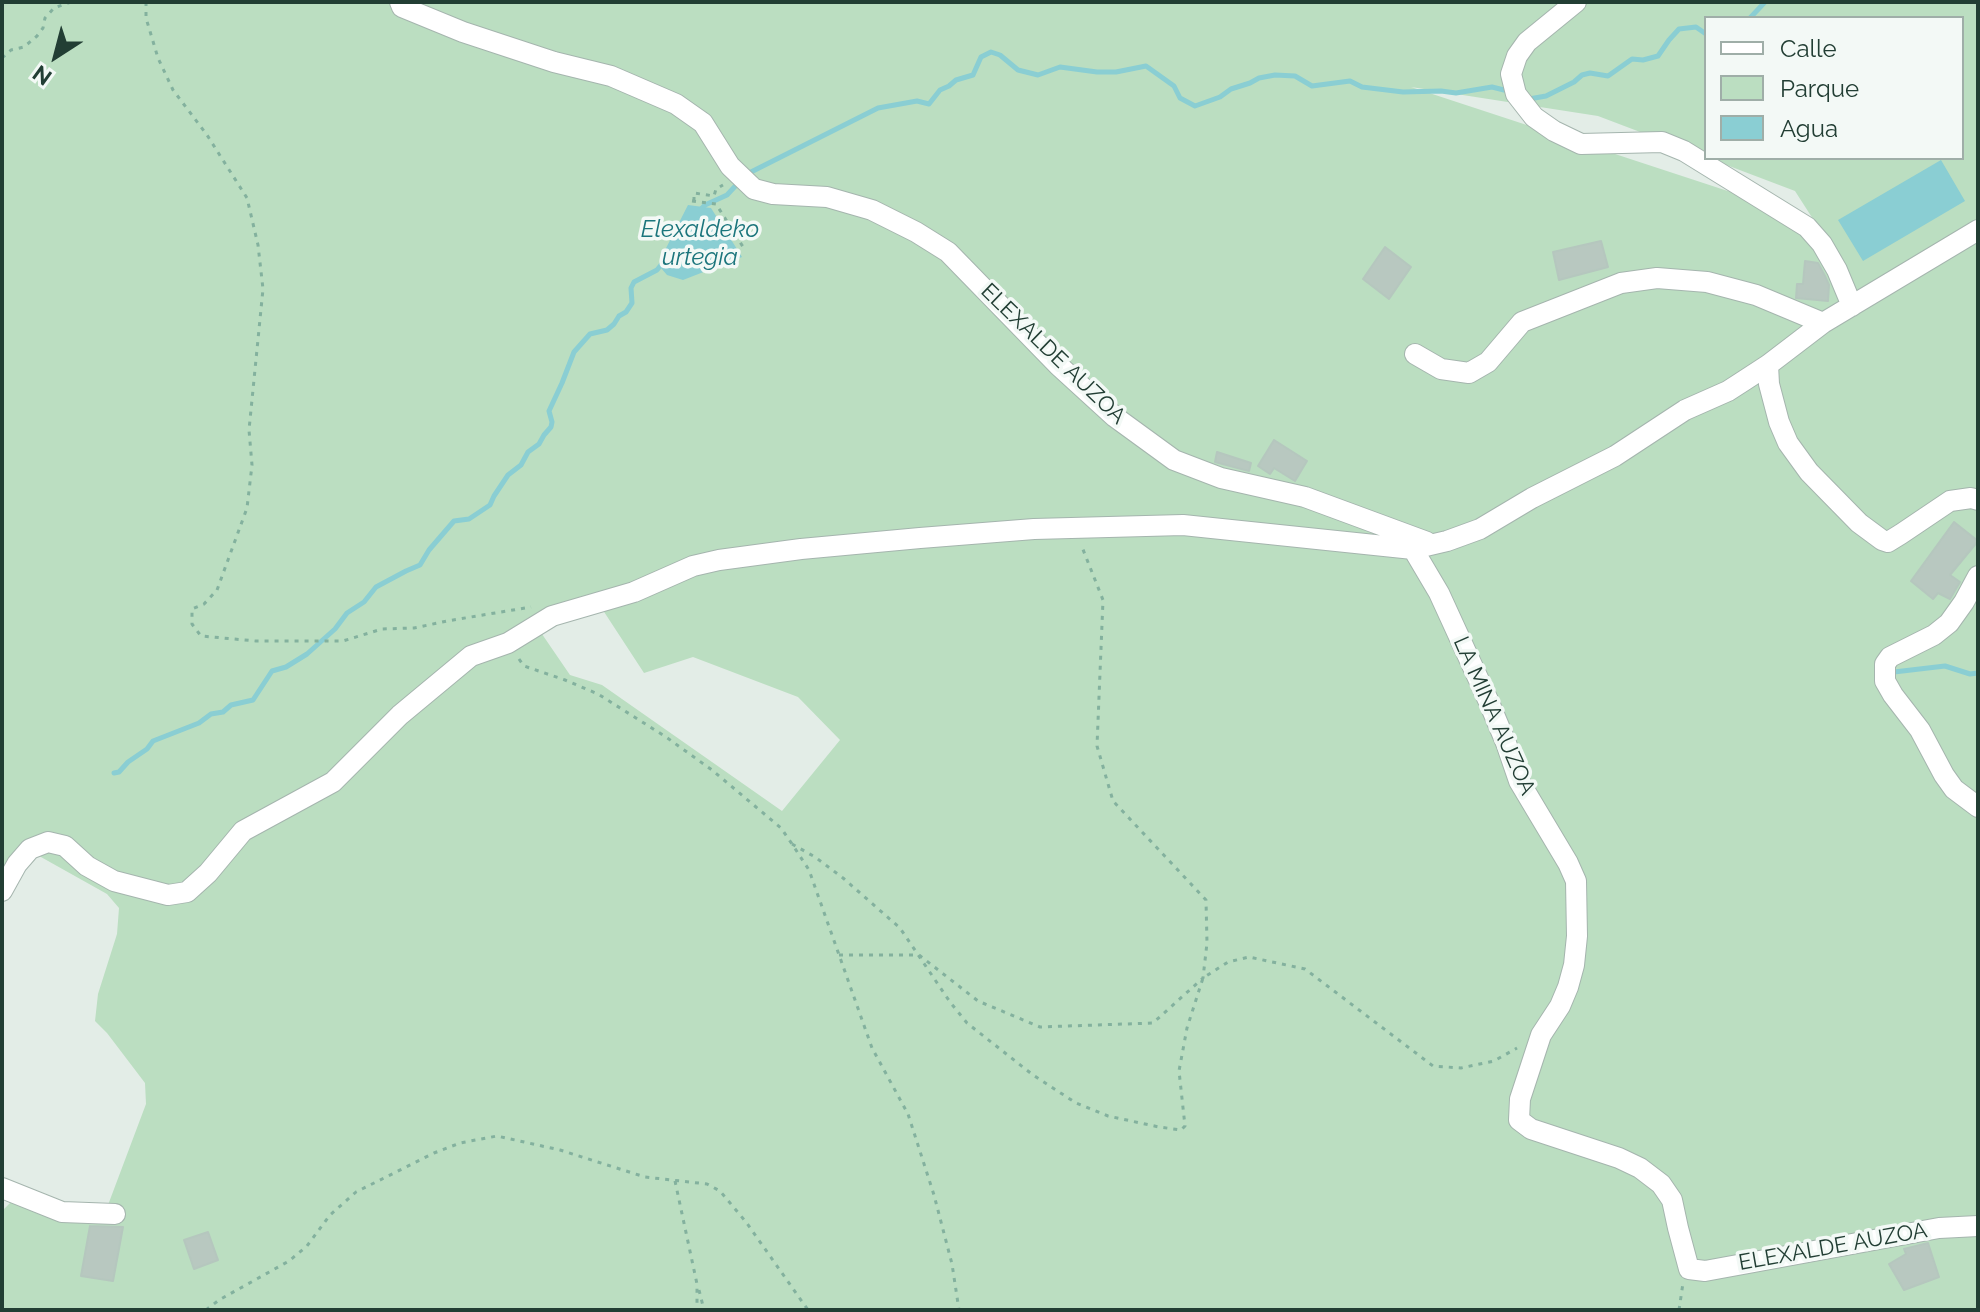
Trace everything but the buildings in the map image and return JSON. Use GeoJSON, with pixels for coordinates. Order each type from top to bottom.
{"type":"FeatureCollection","features":[{"type":"Feature","properties":{"kind":"street","name":"ELEXALDE AUZOA"},"geometry":{"type":"LineString","coordinates":[[400,2],[402,7],[463,32],[554,62],[611,76],[676,104],[703,123],[730,166],[754,189],[773,194],[827,197],[872,210],[916,232],[948,252],[1058,365],[1115,417],[1174,460],[1221,478],[1305,497],[1422,546]]}},
{"type":"Feature","properties":{"kind":"street"},"geometry":{"type":"LineString","coordinates":[[1576,2],[1527,42],[1517,56],[1511,74],[1516,94],[1534,117],[1581,144],[1662,142],[1684,151],[1807,227],[1822,244],[1837,270],[1852,306]]}},
{"type":"Feature","properties":{"kind":"street"},"geometry":{"type":"LineString","coordinates":[[2,891],[17,864],[30,849],[48,842],[65,846],[87,866],[114,881],[168,895],[187,892],[208,873],[243,831],[333,782],[400,715],[471,656],[508,643],[552,616],[634,592],[693,566],[801,549],[1074,528],[1183,525],[1422,546],[1447,541],[1480,529],[1532,498],[1615,456],[1685,410],[1728,391],[1823,323],[1978,230]]}},
{"type":"Feature","properties":{"kind":"street"},"geometry":{"type":"LineString","coordinates":[[1415,354],[1441,369],[1469,373],[1488,362],[1522,322],[1621,283],[1657,278],[1707,282],[1756,295],[1823,323]]}},
{"type":"Feature","properties":{"kind":"street"},"geometry":{"type":"LineString","coordinates":[[1768,365],[1769,384],[1788,443],[1809,472],[1859,523],[1882,540],[1888,542],[1950,501],[1978,500]]}},
{"type":"Feature","properties":{"kind":"street","name":"LA MINA AUZOA"},"geometry":{"type":"LineString","coordinates":[[1422,546],[1439,593],[1506,743],[1519,781],[1576,881],[1574,965],[1560,1006],[1541,1035],[1520,1099],[1519,1120],[1531,1129],[1619,1158],[1640,1168],[1661,1184],[1672,1200],[1689,1269]]}},
{"type":"Feature","properties":{"kind":"street"},"geometry":{"type":"LineString","coordinates":[[1978,576],[1949,623],[1934,635],[1890,657],[1885,664],[1885,681],[1920,730],[1944,775],[1954,789],[1978,807]]}},
{"type":"Feature","properties":{"kind":"street"},"geometry":{"type":"LineString","coordinates":[[2,1188],[62,1212],[115,1214]]}},
{"type":"Feature","properties":{"kind":"street","name":"ELEXALDE AUZOA"},"geometry":{"type":"LineString","coordinates":[[1689,1269],[1705,1271],[1939,1228],[1978,1226]]}},
{"type":"Feature","properties":{"kind":"path"},"geometry":{"type":"LineString","coordinates":[[2,58],[37,36],[45,18],[54,8],[71,2]]}},
{"type":"Feature","properties":{"kind":"path"},"geometry":{"type":"LineString","coordinates":[[146,2],[146,18],[173,90],[207,135],[247,198],[258,245],[263,289],[249,430],[252,465],[247,508],[217,590],[204,604],[192,609],[192,624],[201,636],[256,641],[343,641],[382,629],[414,628],[538,606],[542,612],[537,625]]}},
{"type":"Feature","properties":{"kind":"path"},"geometry":{"type":"LineString","coordinates":[[716,189],[714,196],[694,193],[693,201],[716,204],[745,250]]}},
{"type":"Feature","properties":{"kind":"path"},"geometry":{"type":"LineString","coordinates":[[792,844],[843,878],[900,928],[967,1023],[1033,1075],[1076,1103],[1108,1116],[1181,1130],[1185,1126],[1179,1071],[1187,1028],[1203,978],[1207,943],[1206,900],[1113,801],[1097,746],[1103,600],[1074,528]]}},
{"type":"Feature","properties":{"kind":"path"},"geometry":{"type":"LineString","coordinates":[[508,643],[524,666],[598,694],[666,737],[712,770],[781,828],[792,844],[809,870],[872,1048],[908,1114],[952,1264],[959,1310]]}},
{"type":"Feature","properties":{"kind":"path"},"geometry":{"type":"LineString","coordinates":[[839,955],[919,955],[978,1001],[1040,1027],[1153,1023],[1203,978],[1228,962],[1249,957],[1305,969],[1433,1066],[1461,1068],[1494,1061],[1541,1035]]}},
{"type":"Feature","properties":{"kind":"path"},"geometry":{"type":"LineString","coordinates":[[206,1310],[289,1261],[307,1246],[330,1215],[356,1192],[434,1153],[460,1143],[497,1136],[560,1150],[645,1177],[707,1184],[720,1191],[746,1222],[808,1310]]}},
{"type":"Feature","properties":{"kind":"path"},"geometry":{"type":"LineString","coordinates":[[675,1181],[704,1310]]}},
{"type":"Feature","properties":{"kind":"path"},"geometry":{"type":"LineString","coordinates":[[1679,1310],[1681,1288],[1689,1269]]}},
{"type":"Feature","properties":{"kind":"path"},"geometry":{"type":"LineString","coordinates":[[697,1284],[697,1310]]}},
{"type":"Feature","properties":{"kind":"green space"},"geometry":{"type":"Polygon","coordinates":[[[2,2],[1978,2],[1978,1310],[2,1310],[2,1211],[12,1201],[102,1221],[146,1104],[145,1083],[95,1021],[98,994],[117,934],[119,908],[107,894],[32,852],[2,874],[2,2]],[[595,598],[531,618],[570,675],[602,685],[782,811],[840,740],[798,697],[693,657],[644,673],[595,598]]]}},
{"type":"Feature","properties":{"kind":"water"},"geometry":{"type":"Polygon","coordinates":[[[1941,160],[1965,201],[1863,261],[1838,220],[1941,160]]]}},
{"type":"Feature","properties":{"kind":"water","name":"Elexaldeko urtegia"},"geometry":{"type":"Polygon","coordinates":[[[688,205],[711,208],[742,257],[683,280],[667,275],[661,268],[660,260],[688,205]]]}},
{"type":"Feature","properties":{"kind":"waterway"},"geometry":{"type":"LineString","coordinates":[[1752,16],[1765,2]]}},
{"type":"Feature","properties":{"kind":"waterway"},"geometry":{"type":"LineString","coordinates":[[1529,99],[1546,96],[1582,75],[1608,76],[1632,59],[1658,56],[1679,29],[1696,27],[1704,33]]}},
{"type":"Feature","properties":{"kind":"waterway"},"geometry":{"type":"LineString","coordinates":[[747,174],[878,108],[917,101],[929,104],[940,90],[956,80],[973,75],[981,57],[991,52],[1000,55],[1018,70],[1038,75],[1060,67],[1116,72],[1146,66],[1174,86],[1180,98],[1195,106],[1259,78],[1275,75],[1295,76],[1312,86],[1350,81],[1362,87],[1403,92],[1456,93],[1492,87],[1504,90]]}},
{"type":"Feature","properties":{"kind":"waterway"},"geometry":{"type":"LineString","coordinates":[[700,210],[727,195],[740,181]]}},
{"type":"Feature","properties":{"kind":"waterway"},"geometry":{"type":"LineString","coordinates":[[114,773],[153,741],[199,723],[211,714],[223,712],[231,705],[253,700],[272,671],[286,667],[307,654],[335,629],[347,613],[364,602],[376,587],[420,565],[454,521],[469,519],[490,505],[508,475],[521,465],[528,452],[539,444],[551,427],[549,411],[574,352],[590,334],[607,330],[626,312],[632,303],[631,288],[634,282],[657,270],[665,260]]}},
{"type":"Feature","properties":{"kind":"waterway"},"geometry":{"type":"LineString","coordinates":[[1894,672],[1945,666],[1970,674],[1978,673]]}}]}
